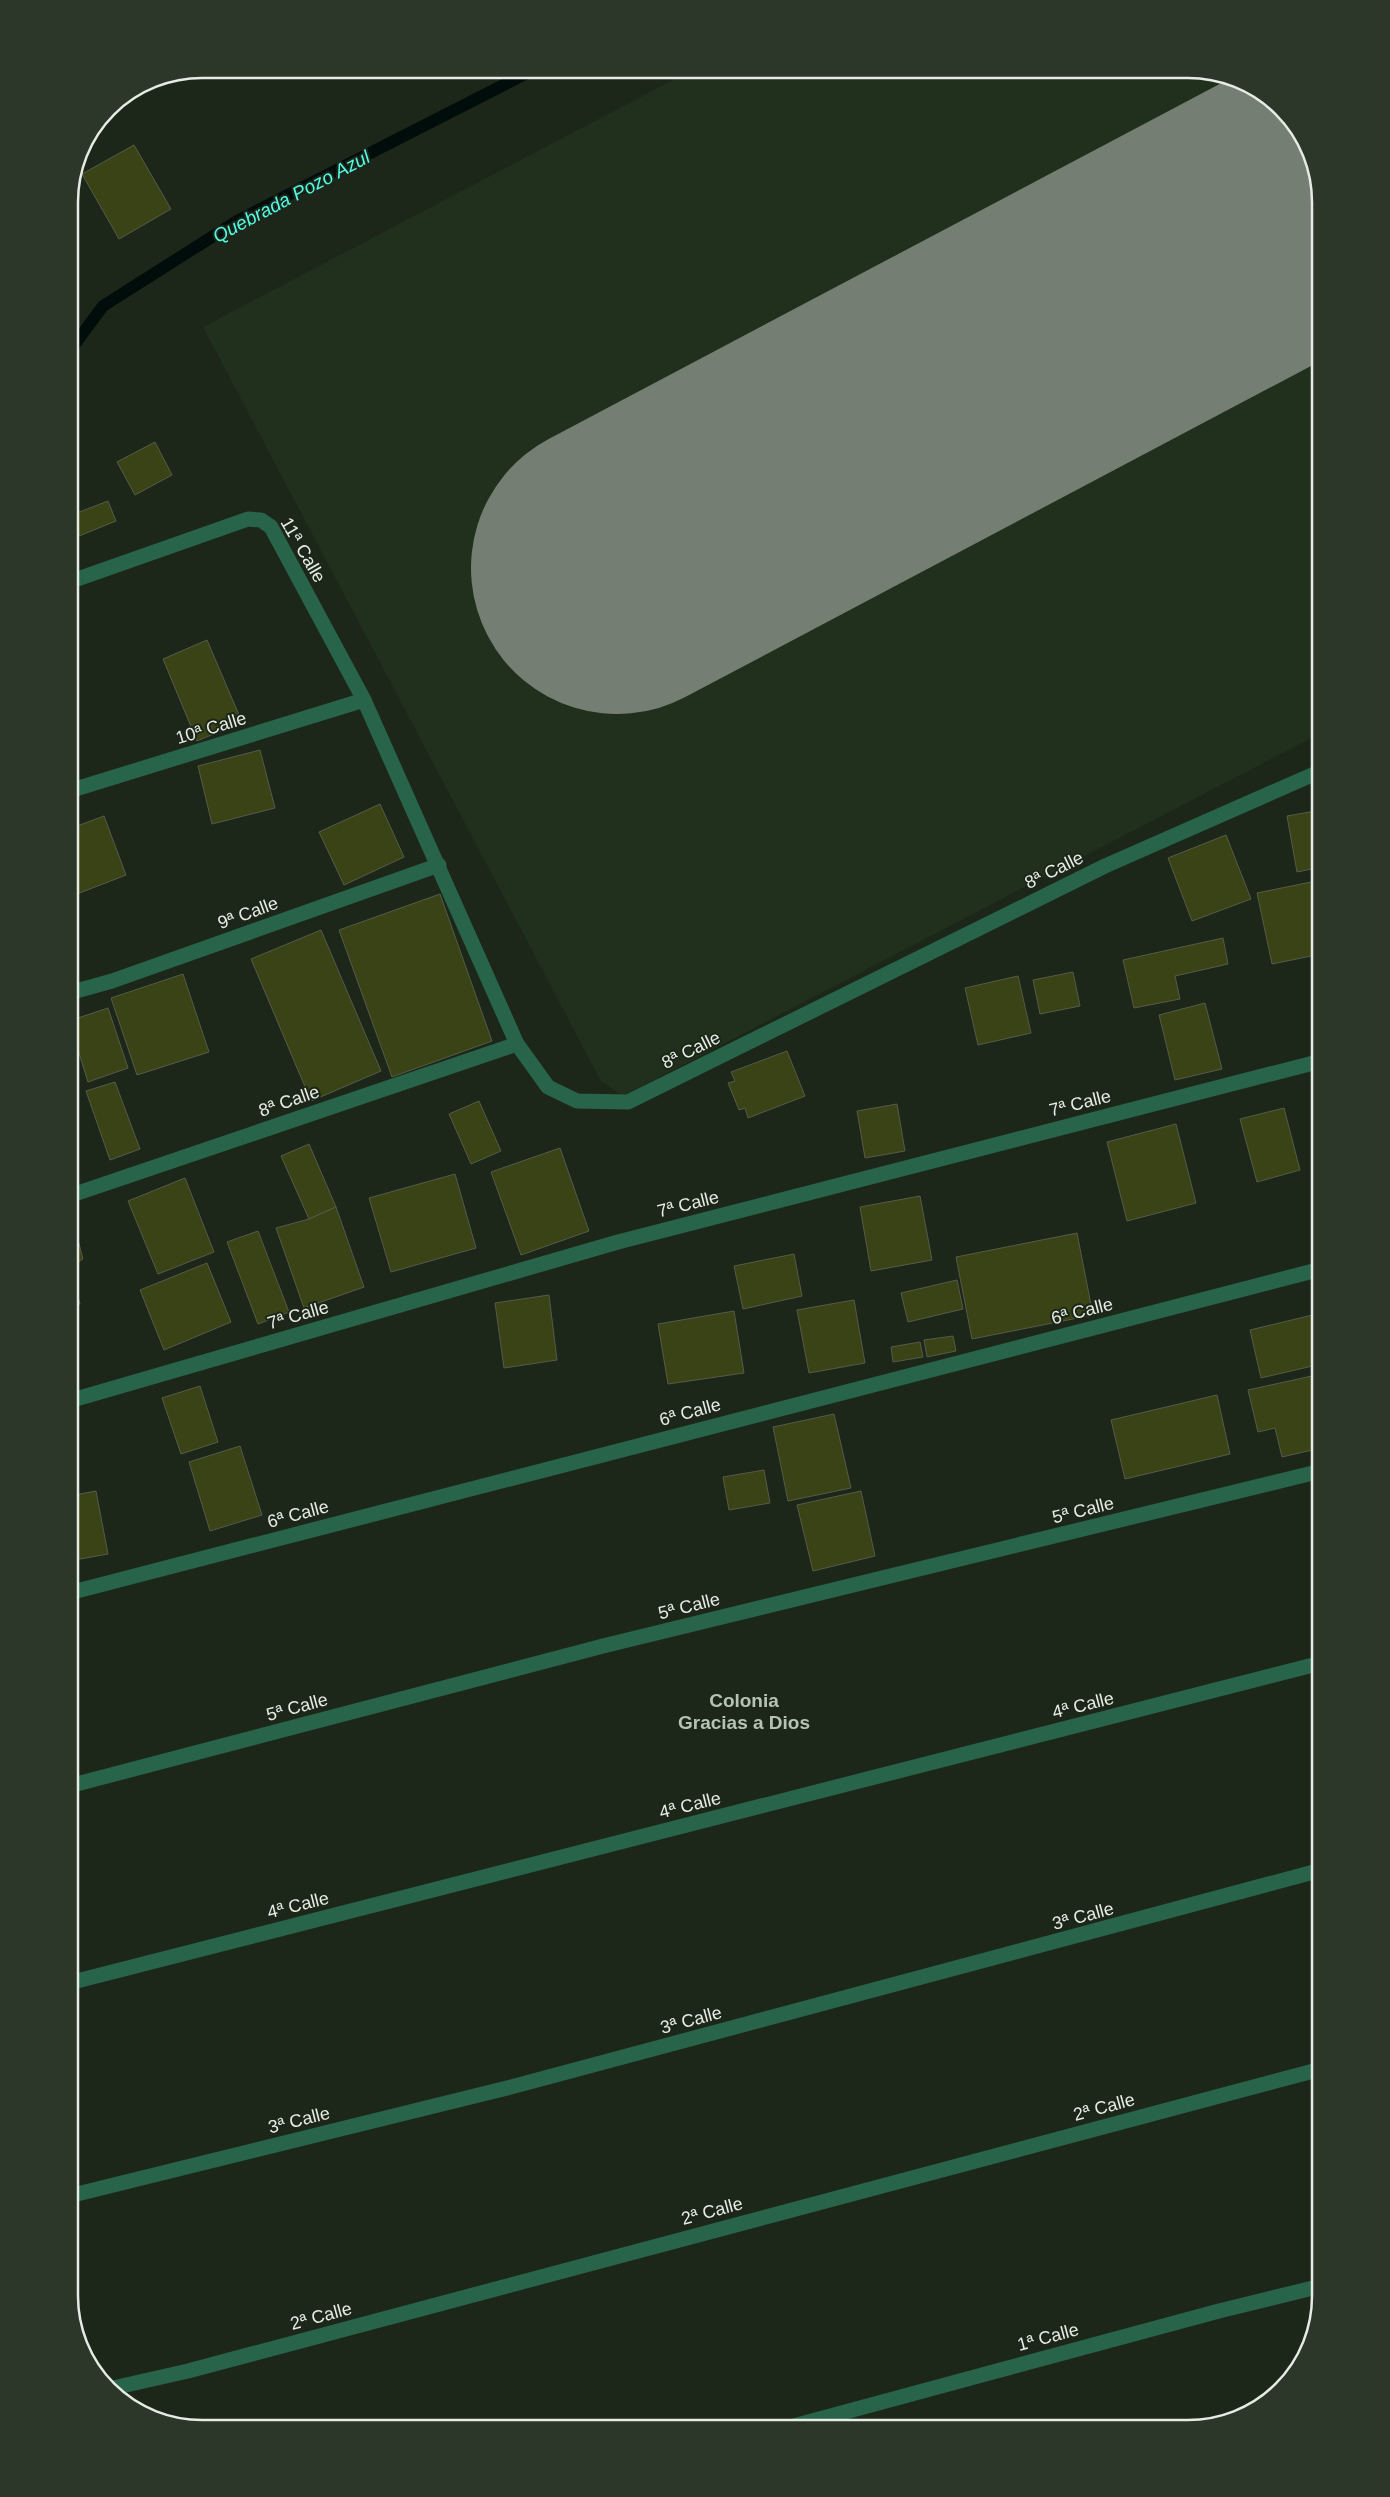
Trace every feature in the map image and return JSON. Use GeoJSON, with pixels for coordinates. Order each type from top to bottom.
{"type":"FeatureCollection","features":[{"type":"Feature","properties":{"kind":"street","name":"11ª Calle"},"geometry":{"type":"LineString","coordinates":[[78,579],[248,519],[260,520],[271,527],[364,700],[517,1044]]}},
{"type":"Feature","properties":{"kind":"street","name":"10ª Calle"},"geometry":{"type":"LineString","coordinates":[[78,788],[364,700]]}},
{"type":"Feature","properties":{"kind":"street","name":"8ª Calle"},"geometry":{"type":"LineString","coordinates":[[78,1193],[517,1044],[548,1087],[577,1101],[628,1102],[1106,866],[1312,775]]}},
{"type":"Feature","properties":{"kind":"street","name":"9ª Calle"},"geometry":{"type":"LineString","coordinates":[[78,990],[112,981],[439,865]]}},
{"type":"Feature","properties":{"kind":"street","name":"7ª Calle"},"geometry":{"type":"LineString","coordinates":[[78,1398],[618,1242],[1312,1063]]}},
{"type":"Feature","properties":{"kind":"street","name":"6ª Calle"},"geometry":{"type":"LineString","coordinates":[[78,1591],[1312,1271]]}},
{"type":"Feature","properties":{"kind":"street","name":"5ª Calle"},"geometry":{"type":"LineString","coordinates":[[78,1784],[603,1646],[1312,1473]]}},
{"type":"Feature","properties":{"kind":"street","name":"4ª Calle"},"geometry":{"type":"LineString","coordinates":[[78,1981],[1312,1665]]}},
{"type":"Feature","properties":{"kind":"street","name":"3ª Calle"},"geometry":{"type":"LineString","coordinates":[[78,2194],[512,2087],[1312,1872]]}},
{"type":"Feature","properties":{"kind":"street","name":"2ª Calle"},"geometry":{"type":"LineString","coordinates":[[118,2387],[198,2369],[1312,2071]]}},
{"type":"Feature","properties":{"kind":"street","name":"1ª Calle"},"geometry":{"type":"LineString","coordinates":[[817,2420],[1219,2311],[1312,2288]]}},
{"type":"Feature","properties":{"kind":"shaded area"},"geometry":{"type":"Polygon","coordinates":[[[677,78],[1197,78],[1229,84],[1258,98],[1282,120],[1296,139],[1306,161],[1310,177],[1312,201],[1312,738],[623,1096],[601,1081],[203,327],[677,78]]]}},
{"type":"Feature","properties":{"kind":"building"},"geometry":{"type":"Polygon","coordinates":[[[134,145],[171,209],[119,239],[82,174],[134,145]]]}},
{"type":"Feature","properties":{"kind":"building"},"geometry":{"type":"Polygon","coordinates":[[[155,442],[172,475],[135,495],[117,462],[155,442]]]}},
{"type":"Feature","properties":{"kind":"building"},"geometry":{"type":"Polygon","coordinates":[[[108,501],[116,521],[78,536],[78,513],[108,501]]]}},
{"type":"Feature","properties":{"kind":"building"},"geometry":{"type":"Polygon","coordinates":[[[207,640],[242,722],[197,741],[163,659],[207,640]]]}},
{"type":"Feature","properties":{"kind":"building"},"geometry":{"type":"Polygon","coordinates":[[[260,750],[275,808],[212,824],[198,766],[260,750]]]}},
{"type":"Feature","properties":{"kind":"building"},"geometry":{"type":"Polygon","coordinates":[[[380,804],[404,857],[344,885],[319,832],[380,804]]]}},
{"type":"Feature","properties":{"kind":"building"},"geometry":{"type":"Polygon","coordinates":[[[1312,812],[1312,869],[1297,872],[1287,816],[1312,812]]]}},
{"type":"Feature","properties":{"kind":"building"},"geometry":{"type":"Polygon","coordinates":[[[104,816],[126,875],[78,894],[78,826],[104,816]]]}},
{"type":"Feature","properties":{"kind":"building"},"geometry":{"type":"Polygon","coordinates":[[[1226,835],[1251,899],[1192,921],[1168,858],[1226,835]]]}},
{"type":"Feature","properties":{"kind":"building"},"geometry":{"type":"Polygon","coordinates":[[[1312,882],[1312,956],[1272,964],[1257,893],[1312,882]]]}},
{"type":"Feature","properties":{"kind":"building"},"geometry":{"type":"Polygon","coordinates":[[[440,894],[492,1041],[392,1077],[339,930],[440,894]]]}},
{"type":"Feature","properties":{"kind":"building"},"geometry":{"type":"Polygon","coordinates":[[[321,930],[381,1071],[311,1101],[251,959],[321,930]]]}},
{"type":"Feature","properties":{"kind":"building"},"geometry":{"type":"Polygon","coordinates":[[[1223,938],[1228,964],[1175,976],[1180,999],[1134,1008],[1123,960],[1223,938]]]}},
{"type":"Feature","properties":{"kind":"building"},"geometry":{"type":"Polygon","coordinates":[[[1073,972],[1080,1006],[1040,1014],[1033,980],[1073,972]]]}},
{"type":"Feature","properties":{"kind":"building"},"geometry":{"type":"Polygon","coordinates":[[[183,974],[209,1052],[137,1075],[111,998],[183,974]]]}},
{"type":"Feature","properties":{"kind":"building"},"geometry":{"type":"Polygon","coordinates":[[[1018,976],[1031,1033],[978,1045],[965,988],[1018,976]]]}},
{"type":"Feature","properties":{"kind":"building"},"geometry":{"type":"Polygon","coordinates":[[[1205,1003],[1222,1069],[1175,1080],[1159,1015],[1205,1003]]]}},
{"type":"Feature","properties":{"kind":"building"},"geometry":{"type":"Polygon","coordinates":[[[108,1008],[128,1068],[88,1082],[78,1050],[78,1018],[108,1008]]]}},
{"type":"Feature","properties":{"kind":"building"},"geometry":{"type":"Polygon","coordinates":[[[787,1051],[805,1096],[748,1118],[745,1108],[739,1110],[728,1083],[735,1081],[731,1072],[787,1051]]]}},
{"type":"Feature","properties":{"kind":"building"},"geometry":{"type":"Polygon","coordinates":[[[115,1082],[140,1149],[110,1160],[86,1091],[115,1082]]]}},
{"type":"Feature","properties":{"kind":"building"},"geometry":{"type":"Polygon","coordinates":[[[479,1101],[501,1151],[471,1164],[449,1114],[479,1101]]]}},
{"type":"Feature","properties":{"kind":"building"},"geometry":{"type":"Polygon","coordinates":[[[897,1104],[905,1151],[865,1158],[857,1111],[897,1104]]]}},
{"type":"Feature","properties":{"kind":"building"},"geometry":{"type":"Polygon","coordinates":[[[1284,1108],[1300,1170],[1257,1182],[1240,1119],[1284,1108]]]}},
{"type":"Feature","properties":{"kind":"building"},"geometry":{"type":"Polygon","coordinates":[[[1176,1124],[1196,1203],[1127,1221],[1107,1142],[1176,1124]]]}},
{"type":"Feature","properties":{"kind":"building"},"geometry":{"type":"Polygon","coordinates":[[[309,1144],[336,1207],[309,1219],[281,1156],[309,1144]]]}},
{"type":"Feature","properties":{"kind":"building"},"geometry":{"type":"Polygon","coordinates":[[[560,1148],[589,1231],[521,1255],[491,1172],[560,1148]]]}},
{"type":"Feature","properties":{"kind":"building"},"geometry":{"type":"Polygon","coordinates":[[[455,1174],[476,1248],[391,1272],[369,1198],[455,1174]]]}},
{"type":"Feature","properties":{"kind":"building"},"geometry":{"type":"Polygon","coordinates":[[[185,1178],[214,1252],[158,1274],[128,1201],[185,1178]]]}},
{"type":"Feature","properties":{"kind":"building"},"geometry":{"type":"Polygon","coordinates":[[[920,1196],[932,1260],[871,1271],[860,1207],[920,1196]]]}},
{"type":"Feature","properties":{"kind":"building"},"geometry":{"type":"Polygon","coordinates":[[[336,1207],[364,1287],[304,1308],[276,1228],[309,1219],[336,1207]]]}},
{"type":"Feature","properties":{"kind":"building"},"geometry":{"type":"Polygon","coordinates":[[[258,1231],[289,1312],[258,1324],[227,1242],[258,1231]]]}},
{"type":"Feature","properties":{"kind":"building"},"geometry":{"type":"Polygon","coordinates":[[[1077,1233],[1093,1315],[972,1339],[956,1257],[1077,1233]]]}},
{"type":"Feature","properties":{"kind":"building"},"geometry":{"type":"Polygon","coordinates":[[[78,1240],[83,1259],[78,1262],[78,1240]]]}},
{"type":"Feature","properties":{"kind":"building"},"geometry":{"type":"Polygon","coordinates":[[[794,1254],[802,1296],[743,1309],[734,1266],[794,1254]]]}},
{"type":"Feature","properties":{"kind":"building"},"geometry":{"type":"Polygon","coordinates":[[[207,1263],[231,1322],[164,1350],[140,1290],[207,1263]]]}},
{"type":"Feature","properties":{"kind":"building"},"geometry":{"type":"Polygon","coordinates":[[[957,1280],[963,1309],[908,1322],[901,1293],[957,1280]]]}},
{"type":"Feature","properties":{"kind":"building"},"geometry":{"type":"Polygon","coordinates":[[[549,1295],[557,1360],[504,1368],[495,1303],[549,1295]]]}},
{"type":"Feature","properties":{"kind":"building"},"geometry":{"type":"Polygon","coordinates":[[[854,1300],[865,1363],[809,1373],[797,1310],[854,1300]]]}},
{"type":"Feature","properties":{"kind":"building"},"geometry":{"type":"Polygon","coordinates":[[[734,1311],[744,1373],[668,1384],[658,1324],[734,1311]]]}},
{"type":"Feature","properties":{"kind":"building"},"geometry":{"type":"Polygon","coordinates":[[[1312,1315],[1312,1366],[1261,1378],[1250,1330],[1312,1315]]]}},
{"type":"Feature","properties":{"kind":"building"},"geometry":{"type":"Polygon","coordinates":[[[953,1336],[956,1351],[927,1357],[924,1340],[953,1336]]]}},
{"type":"Feature","properties":{"kind":"building"},"geometry":{"type":"Polygon","coordinates":[[[920,1342],[923,1357],[893,1362],[891,1347],[920,1342]]]}},
{"type":"Feature","properties":{"kind":"building"},"geometry":{"type":"Polygon","coordinates":[[[1312,1376],[1312,1450],[1282,1457],[1275,1428],[1258,1432],[1248,1390],[1312,1376]]]}},
{"type":"Feature","properties":{"kind":"building"},"geometry":{"type":"Polygon","coordinates":[[[200,1386],[218,1442],[181,1454],[162,1398],[200,1386]]]}},
{"type":"Feature","properties":{"kind":"building"},"geometry":{"type":"Polygon","coordinates":[[[1217,1395],[1230,1454],[1125,1479],[1111,1420],[1217,1395]]]}},
{"type":"Feature","properties":{"kind":"building"},"geometry":{"type":"Polygon","coordinates":[[[834,1414],[851,1488],[788,1501],[773,1427],[834,1414]]]}},
{"type":"Feature","properties":{"kind":"building"},"geometry":{"type":"Polygon","coordinates":[[[240,1446],[262,1515],[210,1531],[189,1462],[240,1446]]]}},
{"type":"Feature","properties":{"kind":"building"},"geometry":{"type":"Polygon","coordinates":[[[764,1470],[770,1503],[729,1510],[723,1477],[764,1470]]]}},
{"type":"Feature","properties":{"kind":"building"},"geometry":{"type":"Polygon","coordinates":[[[96,1491],[108,1554],[78,1559],[78,1494],[96,1491]]]}},
{"type":"Feature","properties":{"kind":"building"},"geometry":{"type":"Polygon","coordinates":[[[861,1491],[875,1556],[813,1571],[797,1505],[861,1491]]]}},
{"type":"Feature","properties":{"kind":"waterway","name":"Quebrada Pozo Azul"},"geometry":{"type":"LineString","coordinates":[[78,340],[103,306],[237,221],[517,78]]}},
{"type":"Feature","properties":{"kind":"runway"},"geometry":{"type":"LineString","coordinates":[[617,568],[1312,200]]}},
{"type":"Feature","properties":{"kind":"district","name":"Colonia Gracias a Dios"},"geometry":{"type":"Point","coordinates":[744,1711]}}]}
